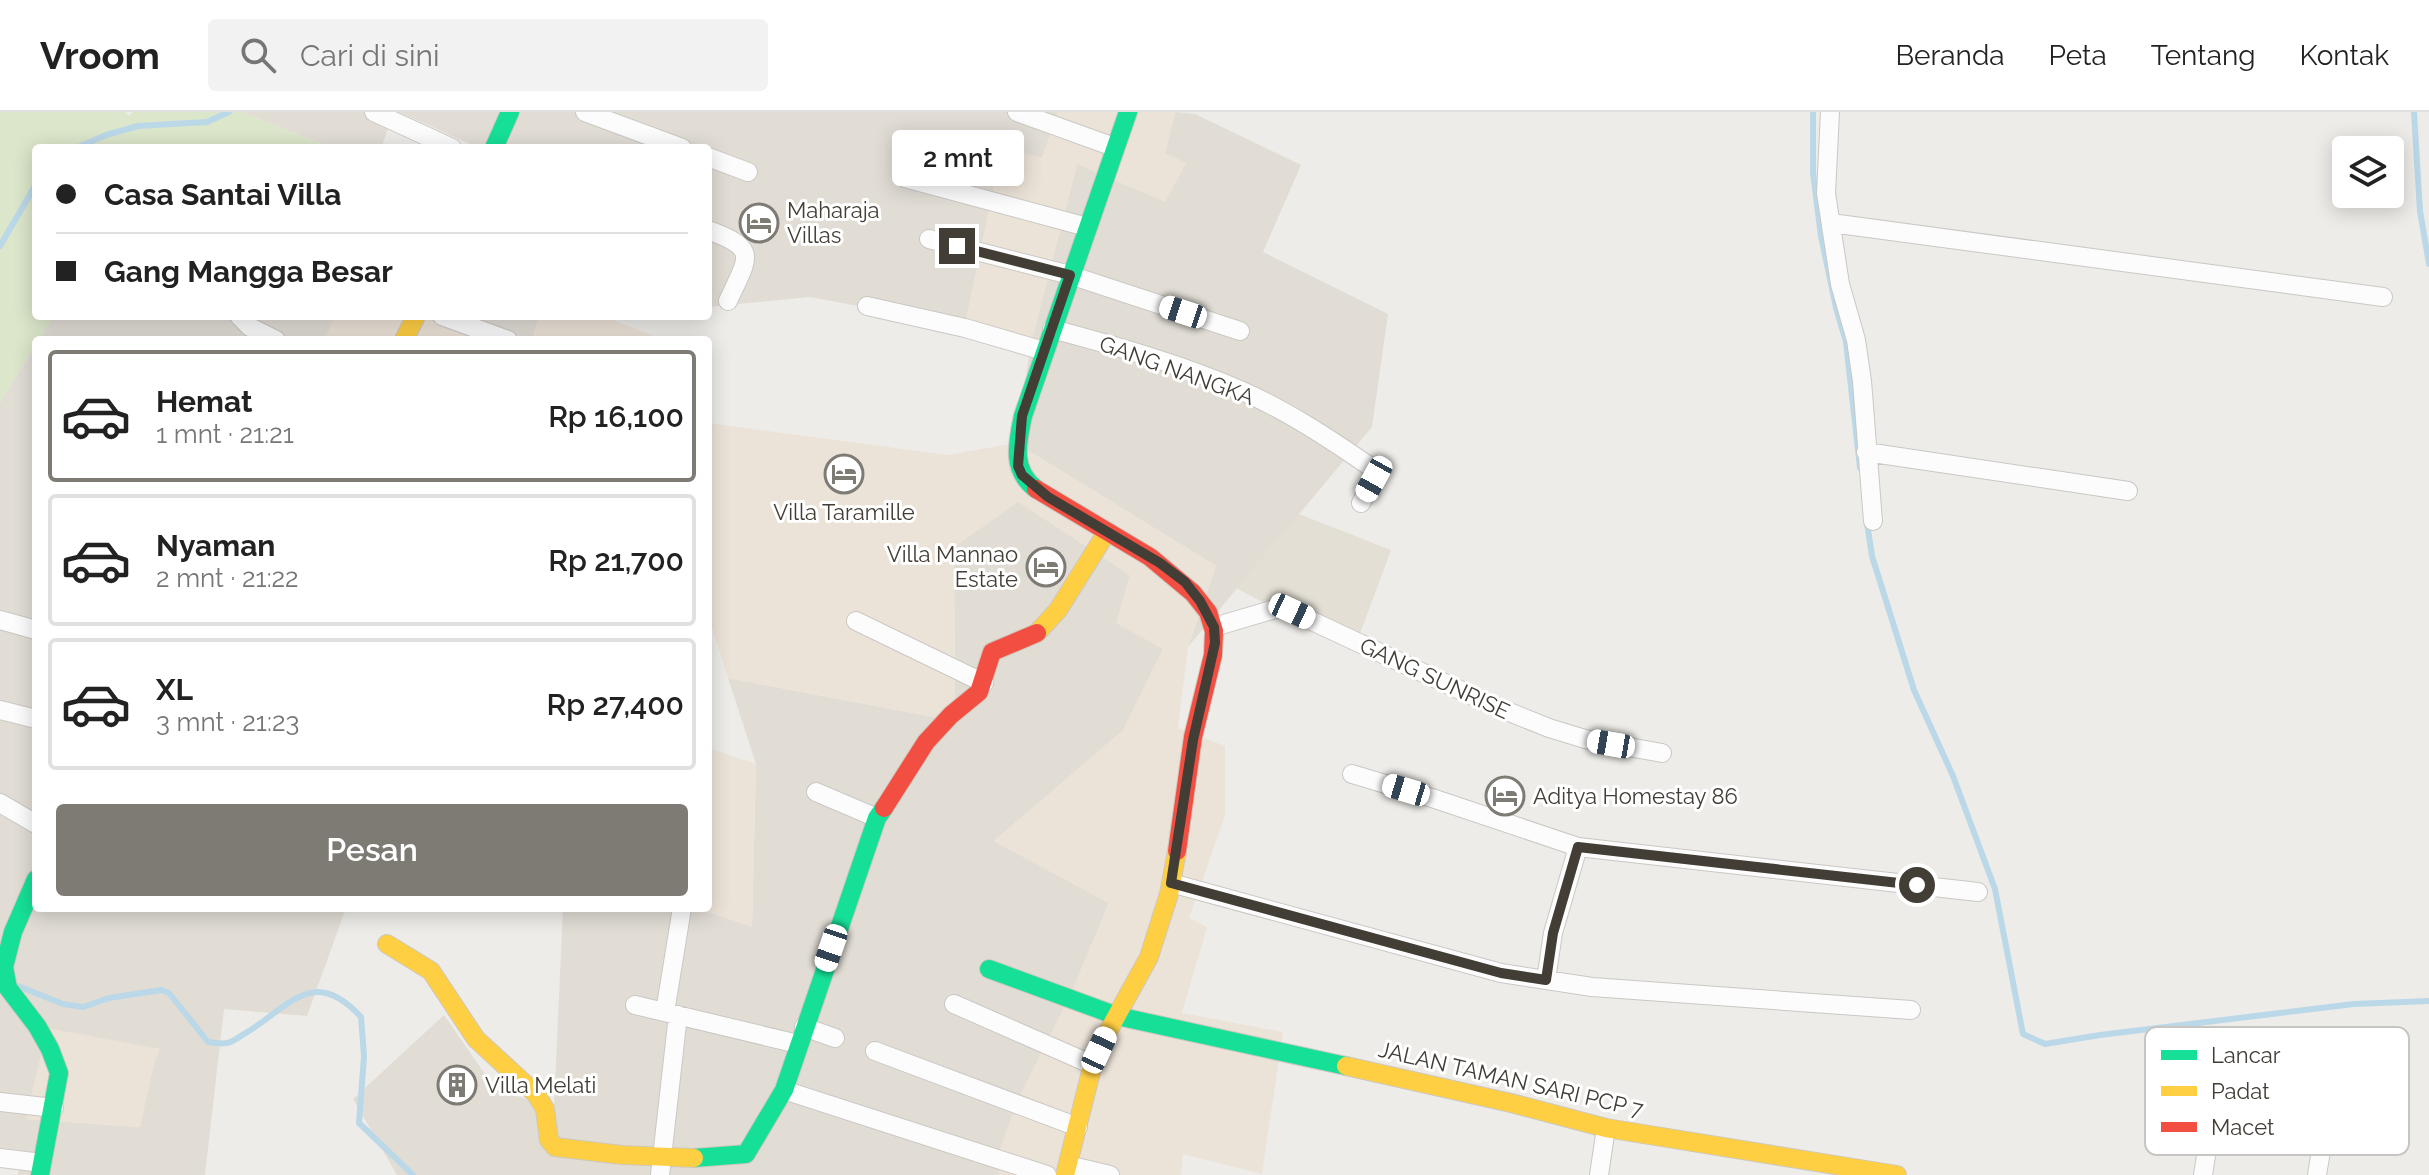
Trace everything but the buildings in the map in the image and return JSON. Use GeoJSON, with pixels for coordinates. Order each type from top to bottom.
{"type":"FeatureCollection","features":[{"type":"Feature","properties":{"kind":"street"},"geometry":{"type":"LineString","coordinates":[[374,112],[443,144]]}},
{"type":"Feature","properties":{"kind":"street"},"geometry":{"type":"LineString","coordinates":[[496,144],[510,112]]}},
{"type":"Feature","properties":{"kind":"street"},"geometry":{"type":"LineString","coordinates":[[585,112],[671,144]]}},
{"type":"Feature","properties":{"kind":"street"},"geometry":{"type":"LineString","coordinates":[[1017,112],[1114,147]]}},
{"type":"Feature","properties":{"kind":"street"},"geometry":{"type":"LineString","coordinates":[[1110,1175],[1066,1170],[1093,1065],[1147,961],[1171,883],[1193,740],[1215,643],[1214,627],[1185,582],[1160,563],[1031,484],[1018,466],[1022,416],[1128,112]]}},
{"type":"Feature","properties":{"kind":"street"},"geometry":{"type":"LineString","coordinates":[[1830,112],[1826,184],[1840,284],[1856,340],[1862,381],[1873,521]]}},
{"type":"Feature","properties":{"kind":"street"},"geometry":{"type":"LineString","coordinates":[[712,158],[748,172]]}},
{"type":"Feature","properties":{"kind":"street"},"geometry":{"type":"LineString","coordinates":[[905,178],[1087,227]]}},
{"type":"Feature","properties":{"kind":"street"},"geometry":{"type":"LineString","coordinates":[[1831,223],[2383,297]]}},
{"type":"Feature","properties":{"kind":"street"},"geometry":{"type":"LineString","coordinates":[[712,231],[735,240],[742,245],[745,253],[744,265],[728,301]]}},
{"type":"Feature","properties":{"kind":"street"},"geometry":{"type":"LineString","coordinates":[[929,239],[1070,275],[1240,331]]}},
{"type":"Feature","properties":{"kind":"street"},"geometry":{"type":"LineString","coordinates":[[867,306],[965,328],[1044,351]]}},
{"type":"Feature","properties":{"kind":"street"},"geometry":{"type":"LineString","coordinates":[[243,320],[268,336]]}},
{"type":"Feature","properties":{"kind":"street"},"geometry":{"type":"LineString","coordinates":[[453,320],[497,336]]}},
{"type":"Feature","properties":{"kind":"street","name":"GANG NANGKA"},"geometry":{"type":"LineString","coordinates":[[1052,329],[1117,347],[1240,390],[1277,408],[1374,470],[1374,479],[1361,503]]}},
{"type":"Feature","properties":{"kind":"street"},"geometry":{"type":"LineString","coordinates":[[1866,452],[2128,491]]}},
{"type":"Feature","properties":{"kind":"street"},"geometry":{"type":"LineString","coordinates":[[387,944],[431,971],[476,1039],[536,1094],[545,1109],[549,1140],[553,1146],[661,1166],[746,1154],[784,1090],[877,818],[926,742],[951,715],[974,699],[984,683],[992,652],[1007,643],[1032,636],[1047,623],[1107,532]]}},
{"type":"Feature","properties":{"kind":"street","name":"GANG SUNRISE"},"geometry":{"type":"LineString","coordinates":[[1214,627],[1266,610],[1285,608],[1492,705],[1549,728],[1585,739],[1662,753]]}},
{"type":"Feature","properties":{"kind":"street"},"geometry":{"type":"LineString","coordinates":[[0,620],[32,629]]}},
{"type":"Feature","properties":{"kind":"street"},"geometry":{"type":"LineString","coordinates":[[856,621],[984,683]]}},
{"type":"Feature","properties":{"kind":"street"},"geometry":{"type":"LineString","coordinates":[[0,710],[32,718]]}},
{"type":"Feature","properties":{"kind":"street"},"geometry":{"type":"LineString","coordinates":[[1352,774],[1578,847],[1978,892]]}},
{"type":"Feature","properties":{"kind":"street"},"geometry":{"type":"LineString","coordinates":[[816,792],[877,818]]}},
{"type":"Feature","properties":{"kind":"street"},"geometry":{"type":"LineString","coordinates":[[0,803],[32,822]]}},
{"type":"Feature","properties":{"kind":"street"},"geometry":{"type":"LineString","coordinates":[[1546,980],[1553,933],[1578,847]]}},
{"type":"Feature","properties":{"kind":"street"},"geometry":{"type":"LineString","coordinates":[[1171,883],[1501,973],[1607,989],[1911,1010]]}},
{"type":"Feature","properties":{"kind":"street"},"geometry":{"type":"LineString","coordinates":[[0,1158],[41,1169],[59,1079],[57,1064],[37,1026],[6,983],[4,967],[13,932],[32,888]]}},
{"type":"Feature","properties":{"kind":"street"},"geometry":{"type":"LineString","coordinates":[[661,1166],[682,912]]}},
{"type":"Feature","properties":{"kind":"street","name":"JALAN TAMAN SARI PCP 7"},"geometry":{"type":"LineString","coordinates":[[989,969],[1117,1016],[1511,1103],[1606,1128],[1897,1175]]}},
{"type":"Feature","properties":{"kind":"street"},"geometry":{"type":"LineString","coordinates":[[954,1004],[1093,1065]]}},
{"type":"Feature","properties":{"kind":"street"},"geometry":{"type":"LineString","coordinates":[[635,1005],[801,1036],[835,1038]]}},
{"type":"Feature","properties":{"kind":"street"},"geometry":{"type":"LineString","coordinates":[[875,1051],[1078,1127]]}},
{"type":"Feature","properties":{"kind":"street"},"geometry":{"type":"LineString","coordinates":[[793,1093],[1047,1175]]}},
{"type":"Feature","properties":{"kind":"street"},"geometry":{"type":"LineString","coordinates":[[0,1102],[54,1108]]}},
{"type":"Feature","properties":{"kind":"street"},"geometry":{"type":"LineString","coordinates":[[1599,1175],[1606,1128]]}},
{"type":"Feature","properties":{"kind":"street"},"geometry":{"type":"LineString","coordinates":[[2203,1175],[2206,1155]]}},
{"type":"Feature","properties":{"kind":"street"},"geometry":{"type":"LineString","coordinates":[[2317,1175],[2320,1155]]}},
{"type":"Feature","properties":{"kind":"shaded area"},"geometry":{"type":"Polygon","coordinates":[[[241,112],[394,112],[382,144],[323,144],[241,112]]]}},
{"type":"Feature","properties":{"kind":"shaded area"},"geometry":{"type":"Polygon","coordinates":[[[399,112],[1058,112],[1042,159],[1002,148],[965,326],[810,297],[712,307],[712,144],[470,144],[399,112]]]}},
{"type":"Feature","properties":{"kind":"shaded area"},"geometry":{"type":"Polygon","coordinates":[[[1058,112],[1175,112],[1165,153],[1186,163],[1165,202],[1077,164],[1031,344],[965,326],[1002,147],[1042,158],[1058,112]]]}},
{"type":"Feature","properties":{"kind":"shaded area"},"geometry":{"type":"Polygon","coordinates":[[[1175,112],[1195,114],[1301,165],[1263,252],[1388,314],[1372,427],[1188,647],[1216,566],[1016,443],[1031,343],[1077,164],[1165,153],[1175,112]]]}},
{"type":"Feature","properties":{"kind":"shaded area"},"geometry":{"type":"Polygon","coordinates":[[[52,320],[333,320],[327,336],[42,336],[52,320]]]}},
{"type":"Feature","properties":{"kind":"shaded area"},"geometry":{"type":"Polygon","coordinates":[[[333,320],[470,320],[516,336],[327,336],[333,320]]]}},
{"type":"Feature","properties":{"kind":"shaded area"},"geometry":{"type":"Polygon","coordinates":[[[470,320],[538,320],[533,336],[520,336],[470,320]]]}},
{"type":"Feature","properties":{"kind":"shaded area"},"geometry":{"type":"Polygon","coordinates":[[[538,320],[613,320],[653,336],[533,336],[538,320]]]}},
{"type":"Feature","properties":{"kind":"shaded area"},"geometry":{"type":"Polygon","coordinates":[[[32,351],[32,912],[345,912],[307,1016],[224,1009],[205,1175],[18,1175],[21,1150],[0,1148],[0,403],[32,351]],[[159,1049],[26,1119],[139,1127],[159,1049]]]}},
{"type":"Feature","properties":{"kind":"shaded area"},"geometry":{"type":"Polygon","coordinates":[[[712,424],[948,455],[1016,443],[1216,566],[1188,647],[1178,728],[1225,746],[1225,816],[1189,918],[1207,927],[1182,1013],[1283,1032],[1262,1174],[1183,1154],[1181,1175],[999,1175],[1000,1149],[1018,1099],[1073,989],[1109,903],[994,841],[1123,730],[1163,649],[1116,623],[1130,575],[1018,502],[954,547],[955,721],[728,678],[712,628],[712,424]]]}},
{"type":"Feature","properties":{"kind":"shaded area"},"geometry":{"type":"Polygon","coordinates":[[[1018,501],[1130,575],[1163,649],[1123,731],[994,841],[1109,903],[1000,1149],[999,1175],[397,1175],[353,1099],[444,1015],[496,1090],[554,1107],[563,912],[708,912],[752,926],[756,764],[728,678],[955,721],[954,547],[1018,501]]]}},
{"type":"Feature","properties":{"kind":"shaded area"},"geometry":{"type":"Polygon","coordinates":[[[1299,514],[1391,550],[1354,650],[1236,588],[1299,514]]]}},
{"type":"Feature","properties":{"kind":"shaded area"},"geometry":{"type":"Polygon","coordinates":[[[712,749],[756,764],[752,927],[708,912],[712,912],[712,749]]]}},
{"type":"Feature","properties":{"kind":"shaded area"},"geometry":{"type":"Polygon","coordinates":[[[47,1028],[160,1049],[140,1127],[26,1119],[47,1028]]]}},
{"type":"Feature","properties":{"kind":"green space"},"geometry":{"type":"Polygon","coordinates":[[[0,112],[125,112],[129,116],[133,112],[241,112],[323,144],[32,144],[32,320],[52,320],[42,336],[32,336],[32,351],[0,403],[0,112]]]}},
{"type":"Feature","properties":{"kind":"waterway"},"geometry":{"type":"LineString","coordinates":[[85,144],[138,126],[207,122],[229,112]]}},
{"type":"Feature","properties":{"kind":"waterway"},"geometry":{"type":"LineString","coordinates":[[1813,112],[1813,173],[1821,236],[1846,342],[1860,468]]}},
{"type":"Feature","properties":{"kind":"waterway"},"geometry":{"type":"LineString","coordinates":[[2414,112],[2420,211],[2429,264]]}},
{"type":"Feature","properties":{"kind":"waterway"},"geometry":{"type":"LineString","coordinates":[[0,246],[32,191]]}},
{"type":"Feature","properties":{"kind":"waterway"},"geometry":{"type":"LineString","coordinates":[[1867,523],[1872,556],[1914,690],[1953,776],[1995,889],[2023,1034],[2045,1044],[2145,1030]]}},
{"type":"Feature","properties":{"kind":"waterway"},"geometry":{"type":"LineString","coordinates":[[18,986],[63,1004],[83,1007],[109,998],[161,990],[169,993],[208,1042],[220,1043],[236,1039],[301,996],[314,992],[344,1001],[361,1017],[364,1056],[359,1123],[413,1175]]}},
{"type":"Feature","properties":{"kind":"waterway"},"geometry":{"type":"LineString","coordinates":[[2166,1027],[2354,1004],[2429,1001]]}},
{"type":"Feature","properties":{"kind":"traffic: fast"},"geometry":{"type":"LineString","coordinates":[[496,144],[510,112]]}},
{"type":"Feature","properties":{"kind":"traffic: fast"},"geometry":{"type":"LineString","coordinates":[[1036,489],[1028,482],[1019,465],[1018,446],[1023,416],[1128,112]]}},
{"type":"Feature","properties":{"kind":"traffic: fast"},"geometry":{"type":"LineString","coordinates":[[694,1158],[746,1154],[784,1090],[877,818],[884,808]]}},
{"type":"Feature","properties":{"kind":"traffic: fast"},"geometry":{"type":"LineString","coordinates":[[32,888],[13,932],[4,967],[8,988],[37,1026],[59,1073],[40,1175]]}},
{"type":"Feature","properties":{"kind":"traffic: fast"},"geometry":{"type":"LineString","coordinates":[[989,969],[1117,1016],[1346,1066]]}},
{"type":"Feature","properties":{"kind":"traffic: slow"},"geometry":{"type":"LineString","coordinates":[[406,336],[414,320]]}},
{"type":"Feature","properties":{"kind":"traffic: slow"},"geometry":{"type":"LineString","coordinates":[[1037,633],[1058,610],[1107,532]]}},
{"type":"Feature","properties":{"kind":"traffic: slow"},"geometry":{"type":"LineString","coordinates":[[1065,1175],[1093,1064],[1149,957],[1169,894],[1177,851]]}},
{"type":"Feature","properties":{"kind":"traffic: slow"},"geometry":{"type":"LineString","coordinates":[[387,944],[431,971],[476,1039],[536,1094],[545,1109],[549,1140],[555,1147],[622,1155],[694,1158]]}},
{"type":"Feature","properties":{"kind":"traffic: slow"},"geometry":{"type":"LineString","coordinates":[[1346,1066],[1606,1128],[1897,1175]]}},
{"type":"Feature","properties":{"kind":"traffic: jam"},"geometry":{"type":"LineString","coordinates":[[1036,489],[1150,557],[1193,593],[1208,612],[1214,631],[1213,655],[1193,737],[1177,851]]}},
{"type":"Feature","properties":{"kind":"traffic: jam"},"geometry":{"type":"LineString","coordinates":[[884,808],[926,742],[951,715],[979,692],[992,652],[1037,633]]}},
{"type":"Feature","properties":{"kind":"place","name":"Maharaja Villas"},"geometry":{"type":"Point","coordinates":[759,223]}},
{"type":"Feature","properties":{"kind":"place","name":"Villa Taramille"},"geometry":{"type":"Point","coordinates":[844,474]}},
{"type":"Feature","properties":{"kind":"place","name":"Villa Mannao Estate"},"geometry":{"type":"Point","coordinates":[1046,567]}},
{"type":"Feature","properties":{"kind":"place","name":"Aditya Homestay 86"},"geometry":{"type":"Point","coordinates":[1505,796]}},
{"type":"Feature","properties":{"kind":"place","name":"Villa Melati"},"geometry":{"type":"Point","coordinates":[457,1085]}},
{"type":"Feature","properties":{"kind":"route"},"geometry":{"type":"LineString","coordinates":[[957,246],[1070,275],[1022,416],[1018,466],[1022,475],[1048,497],[1160,563],[1185,582],[1214,627],[1215,643],[1193,740],[1171,883],[1501,973],[1546,980],[1553,933],[1578,847],[1917,885]]}}]}
